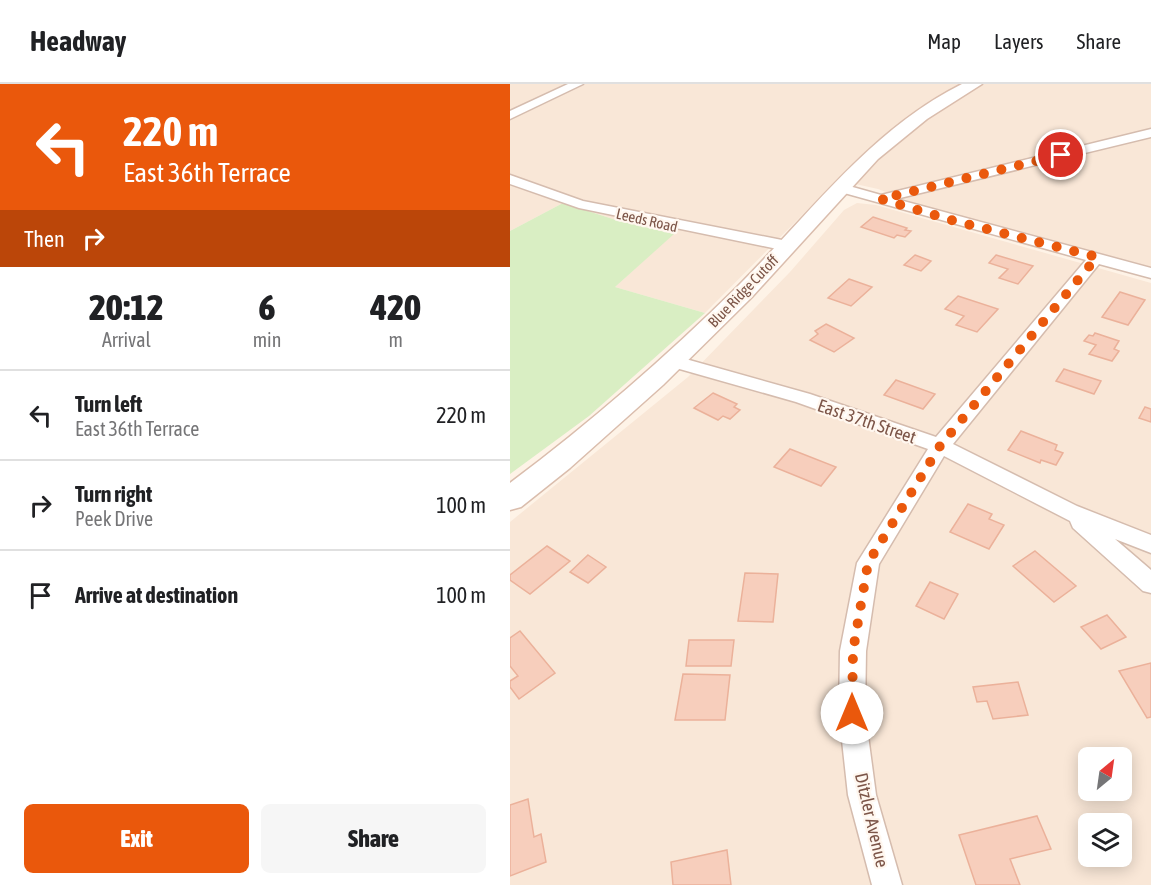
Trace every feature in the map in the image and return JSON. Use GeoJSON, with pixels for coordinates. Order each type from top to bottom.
{"type":"FeatureCollection","features":[{"type":"Feature","properties":{"kind":"main road","name":"Blue Ridge Cutoff"},"geometry":{"type":"LineString","coordinates":[[510,499],[602,427],[675,362],[899,130],[929,109],[974,84]]}},
{"type":"Feature","properties":{"kind":"street"},"geometry":{"type":"LineString","coordinates":[[510,115],[577,84]]}},
{"type":"Feature","properties":{"kind":"street"},"geometry":{"type":"LineString","coordinates":[[881,199],[1151,133]]}},
{"type":"Feature","properties":{"kind":"street","name":"Leeds Road"},"geometry":{"type":"LineString","coordinates":[[510,179],[579,204],[662,224],[787,246]]}},
{"type":"Feature","properties":{"kind":"street"},"geometry":{"type":"LineString","coordinates":[[843,188],[951,220],[1151,273]]}},
{"type":"Feature","properties":{"kind":"street","name":"Ditzler Avenue"},"geometry":{"type":"LineString","coordinates":[[887,885],[862,795],[852,713],[853,651],[868,563],[940,446],[1097,257]]}},
{"type":"Feature","properties":{"kind":"street","name":"East 37th Street"},"geometry":{"type":"LineString","coordinates":[[675,362],[803,398],[940,446],[1069,512],[1151,543]]}},
{"type":"Feature","properties":{"kind":"street"},"geometry":{"type":"LineString","coordinates":[[1069,512],[1151,584]]}},
{"type":"Feature","properties":{"kind":"shaded area"},"geometry":{"type":"Polygon","coordinates":[[[510,84],[1151,84],[1151,273],[923,206],[878,189],[837,180],[705,313],[615,287],[674,233],[619,221],[563,203],[510,231],[510,84]]]}},
{"type":"Feature","properties":{"kind":"shaded area"},"geometry":{"type":"Polygon","coordinates":[[[857,203],[876,205],[1151,283],[1151,885],[510,885],[510,522],[688,377],[790,272],[844,210],[857,203]]]}},
{"type":"Feature","properties":{"kind":"green space"},"geometry":{"type":"Polygon","coordinates":[[[563,203],[619,221],[674,234],[615,287],[705,313],[589,416],[510,474],[510,231],[563,203]]]}},
{"type":"Feature","properties":{"kind":"building"},"geometry":{"type":"Polygon","coordinates":[[[873,217],[911,231],[905,237],[897,235],[894,238],[861,227],[873,217]]]}},
{"type":"Feature","properties":{"kind":"building"},"geometry":{"type":"Polygon","coordinates":[[[915,255],[931,261],[921,271],[904,265],[915,255]]]}},
{"type":"Feature","properties":{"kind":"building"},"geometry":{"type":"Polygon","coordinates":[[[996,255],[1033,266],[1018,284],[999,278],[1008,269],[989,263],[996,255]]]}},
{"type":"Feature","properties":{"kind":"building"},"geometry":{"type":"Polygon","coordinates":[[[849,279],[872,287],[851,306],[828,298],[849,279]]]}},
{"type":"Feature","properties":{"kind":"building"},"geometry":{"type":"Polygon","coordinates":[[[1120,292],[1145,300],[1128,325],[1102,317],[1120,292]]]}},
{"type":"Feature","properties":{"kind":"building"},"geometry":{"type":"Polygon","coordinates":[[[958,296],[998,309],[977,332],[956,325],[964,316],[945,309],[958,296]]]}},
{"type":"Feature","properties":{"kind":"building"},"geometry":{"type":"Polygon","coordinates":[[[826,324],[854,338],[834,352],[810,340],[818,334],[815,331],[826,324]]]}},
{"type":"Feature","properties":{"kind":"building"},"geometry":{"type":"Polygon","coordinates":[[[1095,333],[1119,341],[1114,349],[1119,351],[1112,361],[1089,354],[1096,345],[1084,341],[1089,335],[1093,336],[1095,333]]]}},
{"type":"Feature","properties":{"kind":"building"},"geometry":{"type":"Polygon","coordinates":[[[1064,369],[1101,381],[1094,394],[1056,381],[1064,369]]]}},
{"type":"Feature","properties":{"kind":"building"},"geometry":{"type":"Polygon","coordinates":[[[896,380],[935,394],[923,409],[884,395],[896,380]]]}},
{"type":"Feature","properties":{"kind":"building"},"geometry":{"type":"Polygon","coordinates":[[[713,393],[737,404],[734,407],[740,410],[730,419],[723,416],[718,420],[694,408],[713,393]]]}},
{"type":"Feature","properties":{"kind":"building"},"geometry":{"type":"Polygon","coordinates":[[[1145,407],[1151,409],[1151,422],[1139,418],[1145,407]]]}},
{"type":"Feature","properties":{"kind":"building"},"geometry":{"type":"Polygon","coordinates":[[[1021,431],[1057,445],[1055,450],[1063,453],[1056,465],[1041,460],[1040,463],[1008,450],[1021,431]]]}},
{"type":"Feature","properties":{"kind":"building"},"geometry":{"type":"Polygon","coordinates":[[[790,449],[836,467],[821,486],[774,467],[790,449]]]}},
{"type":"Feature","properties":{"kind":"building"},"geometry":{"type":"Polygon","coordinates":[[[968,504],[992,514],[989,519],[1004,525],[989,549],[950,532],[968,504]]]}},
{"type":"Feature","properties":{"kind":"building"},"geometry":{"type":"Polygon","coordinates":[[[547,546],[570,561],[530,594],[510,580],[510,575],[547,546]]]}},
{"type":"Feature","properties":{"kind":"building"},"geometry":{"type":"Polygon","coordinates":[[[1035,551],[1076,586],[1054,602],[1013,566],[1035,551]]]}},
{"type":"Feature","properties":{"kind":"building"},"geometry":{"type":"Polygon","coordinates":[[[588,555],[606,567],[588,583],[570,572],[588,555]]]}},
{"type":"Feature","properties":{"kind":"building"},"geometry":{"type":"Polygon","coordinates":[[[745,573],[778,574],[773,622],[738,621],[745,573]]]}},
{"type":"Feature","properties":{"kind":"building"},"geometry":{"type":"Polygon","coordinates":[[[930,582],[958,594],[944,619],[916,606],[930,582]]]}},
{"type":"Feature","properties":{"kind":"building"},"geometry":{"type":"Polygon","coordinates":[[[1107,615],[1126,637],[1101,649],[1081,627],[1107,615]]]}},
{"type":"Feature","properties":{"kind":"building"},"geometry":{"type":"Polygon","coordinates":[[[520,631],[555,673],[519,699],[510,687],[510,681],[518,676],[510,666],[510,638],[520,631]]]}},
{"type":"Feature","properties":{"kind":"building"},"geometry":{"type":"Polygon","coordinates":[[[689,640],[734,640],[731,666],[686,666],[689,640]]]}},
{"type":"Feature","properties":{"kind":"building"},"geometry":{"type":"Polygon","coordinates":[[[1151,663],[1151,717],[1147,718],[1119,671],[1151,663]]]}},
{"type":"Feature","properties":{"kind":"building"},"geometry":{"type":"Polygon","coordinates":[[[683,674],[730,675],[725,720],[675,720],[683,674]]]}},
{"type":"Feature","properties":{"kind":"building"},"geometry":{"type":"Polygon","coordinates":[[[1018,682],[1028,715],[993,719],[987,701],[977,702],[973,687],[1018,682]]]}},
{"type":"Feature","properties":{"kind":"building"},"geometry":{"type":"Polygon","coordinates":[[[528,799],[534,837],[541,834],[546,862],[510,876],[510,805],[528,799]]]}},
{"type":"Feature","properties":{"kind":"building"},"geometry":{"type":"Polygon","coordinates":[[[1037,816],[1051,849],[1010,859],[1020,885],[976,885],[959,835],[1037,816]]]}},
{"type":"Feature","properties":{"kind":"building"},"geometry":{"type":"Polygon","coordinates":[[[727,850],[731,885],[673,885],[671,862],[727,850]]]}},
{"type":"Feature","properties":{"kind":"route"},"geometry":{"type":"LineString","coordinates":[[852,713],[853,651],[868,563],[940,446],[1097,257],[951,220],[881,199],[1061,155]]}}]}
